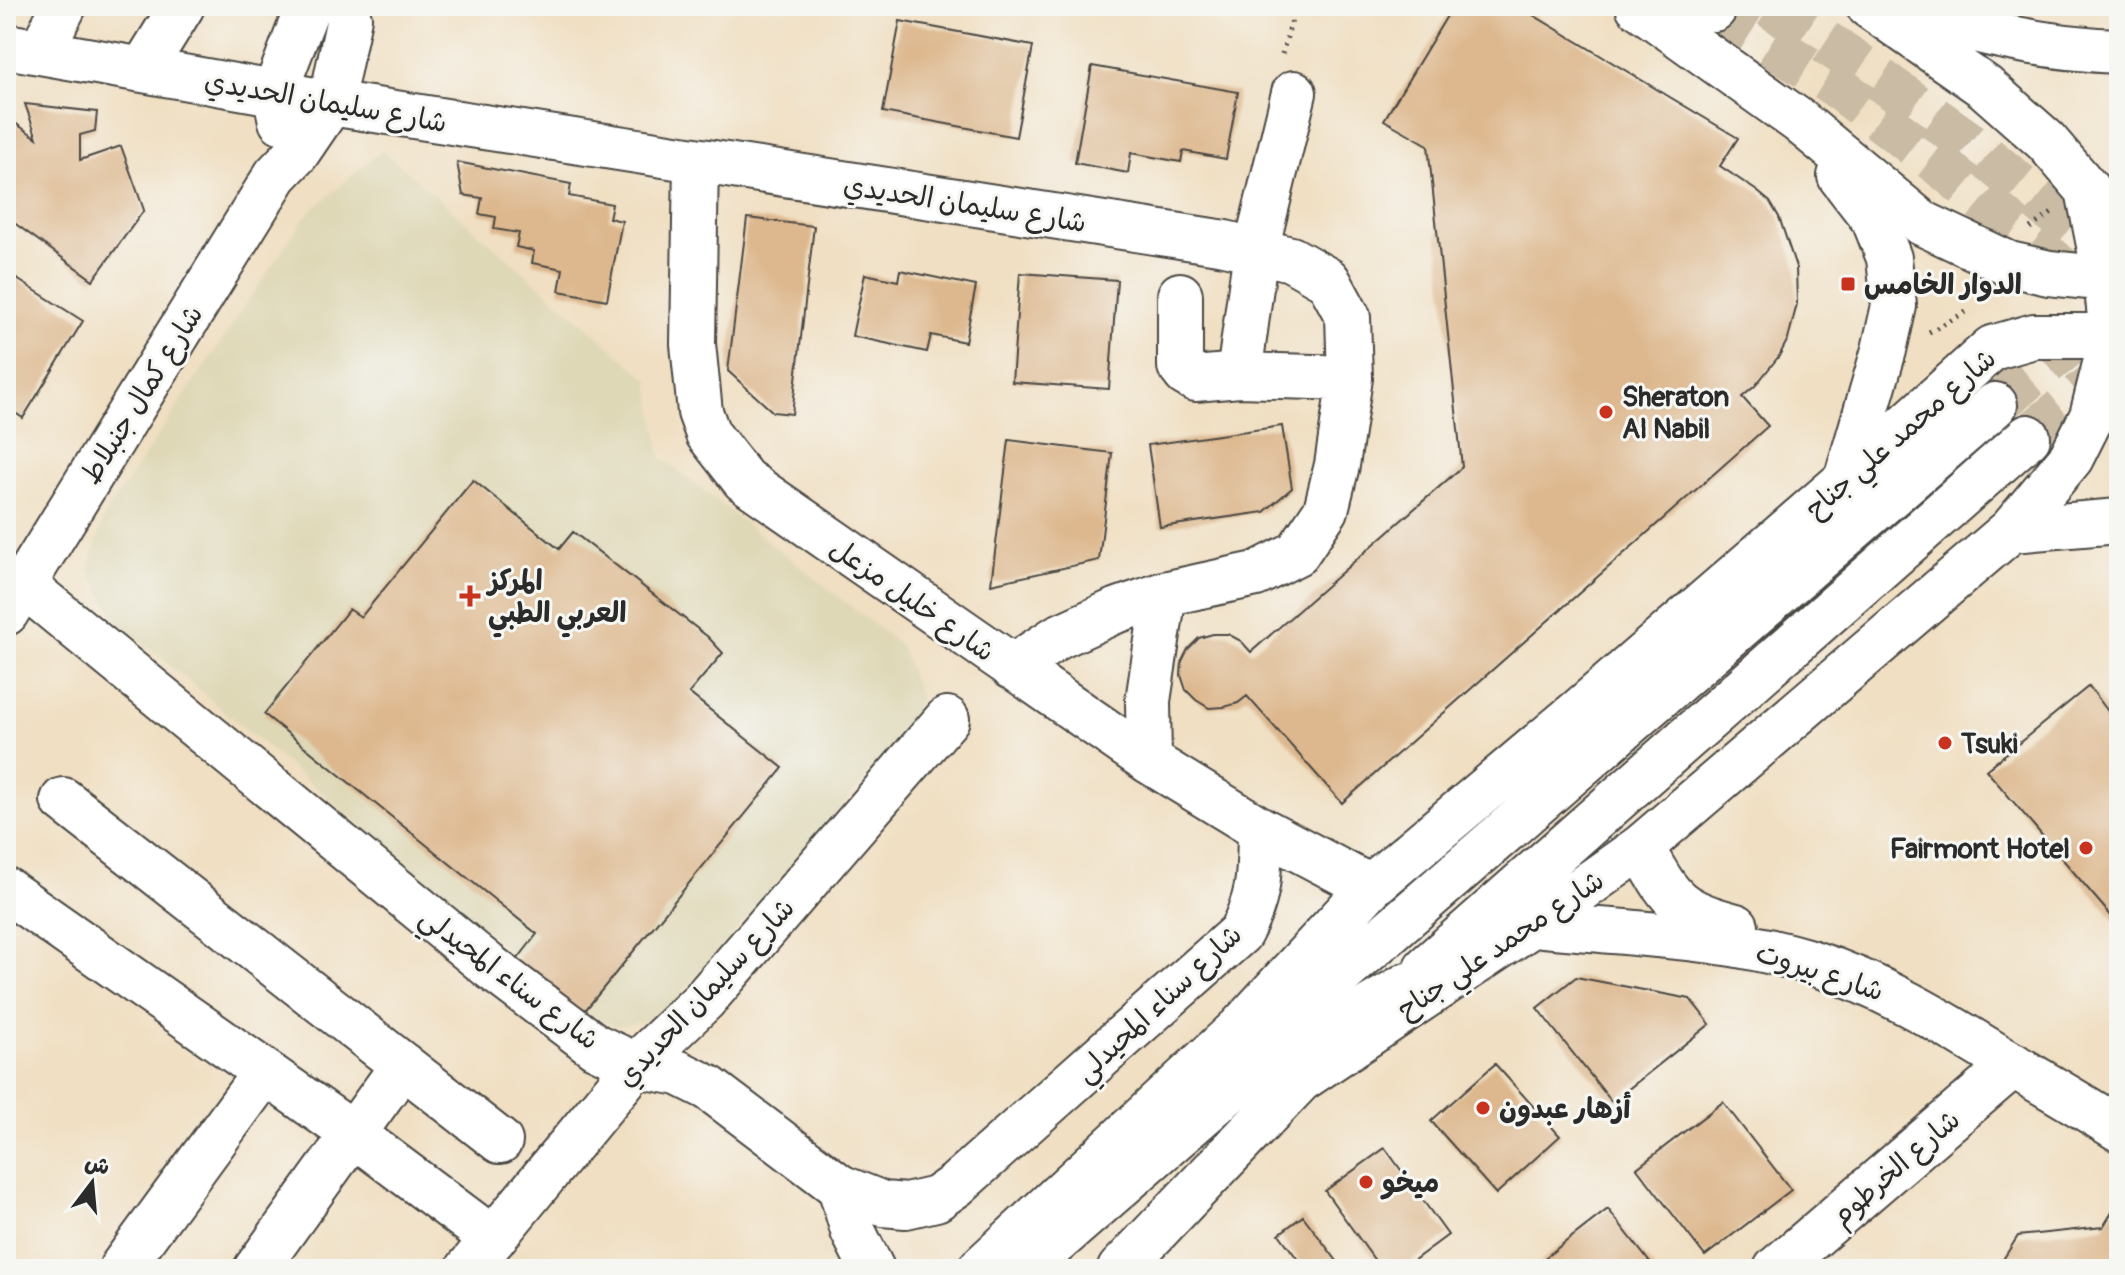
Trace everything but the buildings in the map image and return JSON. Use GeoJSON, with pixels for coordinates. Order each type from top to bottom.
{"type":"FeatureCollection","features":[{"type":"Feature","properties":{"kind":"street"},"geometry":{"type":"LineString","coordinates":[[23,49],[64,6]]}},
{"type":"Feature","properties":{"kind":"street"},"geometry":{"type":"LineString","coordinates":[[143,69],[182,6]]}},
{"type":"Feature","properties":{"kind":"street"},"geometry":{"type":"LineString","coordinates":[[1638,6],[1799,121],[1922,223],[2009,264],[2049,273],[2113,280]]}},
{"type":"Feature","properties":{"kind":"street"},"geometry":{"type":"LineString","coordinates":[[1869,6],[1985,87],[2056,153],[2088,190],[2113,280],[2115,336]]}},
{"type":"Feature","properties":{"kind":"street"},"geometry":{"type":"LineString","coordinates":[[1898,6],[2006,39],[2081,50],[2119,51]]}},
{"type":"Feature","properties":{"kind":"street"},"geometry":{"type":"LineString","coordinates":[[275,92],[306,11]]}},
{"type":"Feature","properties":{"kind":"street"},"geometry":{"type":"LineString","coordinates":[[331,103],[349,18]]}},
{"type":"Feature","properties":{"kind":"street","name":"شارع سليمان الحديدي"},"geometry":{"type":"LineString","coordinates":[[23,49],[331,103],[1225,243],[1291,259],[1328,280],[1348,317],[1350,378],[1337,465],[1326,510],[1297,553],[1256,574],[1164,594],[1113,612],[1058,637],[1012,667]]}},
{"type":"Feature","properties":{"kind":"street","name":"شارع كمال جنبلاط"},"geometry":{"type":"LineString","coordinates":[[275,92],[282,133],[276,175]]}},
{"type":"Feature","properties":{"kind":"street"},"geometry":{"type":"LineString","coordinates":[[1239,375],[1256,250],[1294,93]]}},
{"type":"Feature","properties":{"kind":"street","name":"شارع كمال جنبلاط"},"geometry":{"type":"LineString","coordinates":[[15,599],[276,175],[297,153],[331,103]]}},
{"type":"Feature","properties":{"kind":"street"},"geometry":{"type":"LineString","coordinates":[[1799,121],[1874,220],[1889,258],[1893,284],[1894,306],[1884,350],[1846,480]]}},
{"type":"Feature","properties":{"kind":"street","name":"شارع خليل مزعل"},"geometry":{"type":"LineString","coordinates":[[696,161],[693,344],[700,412],[708,434],[744,480],[1149,761],[1260,829],[1370,887]]}},
{"type":"Feature","properties":{"kind":"street"},"geometry":{"type":"LineString","coordinates":[[1180,295],[1180,366],[1195,379],[1239,375],[1350,378]]}},
{"type":"Feature","properties":{"kind":"street","name":"شارع محمد علي جناح"},"geometry":{"type":"LineString","coordinates":[[980,1269],[1240,1028],[1370,887],[1846,480],[1992,348],[2034,336],[2115,336],[2092,416],[2071,458],[2011,530],[1641,847],[1533,924],[1300,1080]]}},
{"type":"Feature","properties":{"kind":"street","name":"شارع محمد علي جناح"},"geometry":{"type":"LineString","coordinates":[[1240,1028],[1334,980],[1995,405]]}},
{"type":"Feature","properties":{"kind":"street","name":"شارع محمد علي جناح"},"geometry":{"type":"LineString","coordinates":[[1120,1269],[1300,1080],[2028,437]]}},
{"type":"Feature","properties":{"kind":"street"},"geometry":{"type":"LineString","coordinates":[[2011,530],[2119,521]]}},
{"type":"Feature","properties":{"kind":"street"},"geometry":{"type":"LineString","coordinates":[[1149,761],[1148,701],[1164,594]]}},
{"type":"Feature","properties":{"kind":"street","name":"شارع سناء المحيدلي"},"geometry":{"type":"LineString","coordinates":[[15,599],[595,1046],[636,1065],[679,1073],[709,1088],[840,1187],[883,1204],[906,1206],[936,1199],[956,1185],[1240,933],[1254,908],[1258,890],[1260,829]]}},
{"type":"Feature","properties":{"kind":"street","name":"شارع سليمان الحديدي"},"geometry":{"type":"LineString","coordinates":[[480,1254],[636,1065],[704,1000],[947,719]]}},
{"type":"Feature","properties":{"kind":"street"},"geometry":{"type":"LineString","coordinates":[[63,800],[500,1141]]}},
{"type":"Feature","properties":{"kind":"street","name":"شارع بيروت"},"geometry":{"type":"LineString","coordinates":[[1641,847],[1667,892],[1687,910],[1701,917],[1833,951],[1910,991],[2013,1065],[2119,1129]]}},
{"type":"Feature","properties":{"kind":"street"},"geometry":{"type":"LineString","coordinates":[[6,890],[353,1134],[480,1254]]}},
{"type":"Feature","properties":{"kind":"street","name":"شارع بيروت"},"geometry":{"type":"LineString","coordinates":[[1533,924],[1662,933],[1744,947],[1910,991],[1963,1008],[2119,1105]]}},
{"type":"Feature","properties":{"kind":"street"},"geometry":{"type":"LineString","coordinates":[[1025,1269],[1234,1087],[1334,980]]}},
{"type":"Feature","properties":{"kind":"street"},"geometry":{"type":"LineString","coordinates":[[1234,1087],[1407,985]]}},
{"type":"Feature","properties":{"kind":"street"},"geometry":{"type":"LineString","coordinates":[[256,1269],[403,1065]]}},
{"type":"Feature","properties":{"kind":"street","name":"شارع الخرطوم"},"geometry":{"type":"LineString","coordinates":[[1791,1263],[2013,1065]]}},
{"type":"Feature","properties":{"kind":"street"},"geometry":{"type":"LineString","coordinates":[[122,1267],[265,1072]]}},
{"type":"Feature","properties":{"kind":"street"},"geometry":{"type":"LineString","coordinates":[[840,1187],[853,1231],[872,1269]]}},
{"type":"Feature","properties":{"kind":"path"},"geometry":{"type":"LineString","coordinates":[[1926,334],[1973,309]]}},
{"type":"Feature","properties":{"kind":"shaded area","name":"المركز العربي الطبي"},"geometry":{"type":"Polygon","coordinates":[[[382,150],[649,380],[661,457],[900,645],[920,697],[902,736],[680,996],[652,1020],[617,1026],[583,1013],[117,621],[89,570],[104,516],[306,215],[382,150]]]}},
{"type":"Feature","properties":{"kind":"tunnel"},"geometry":{"type":"LineString","coordinates":[[1770,6],[1969,143],[2119,267]]}},
{"type":"Feature","properties":{"kind":"tunnel"},"geometry":{"type":"LineString","coordinates":[[1714,9],[1838,87],[1948,171],[2082,286]]}},
{"type":"Feature","properties":{"kind":"tunnel"},"geometry":{"type":"LineString","coordinates":[[1995,405],[2099,320]]}},
{"type":"Feature","properties":{"kind":"tunnel"},"geometry":{"type":"LineString","coordinates":[[2028,437],[2119,364]]}},
{"type":"Feature","properties":{"kind":"place","name":"الدوار الخامس"},"geometry":{"type":"Point","coordinates":[1848,284]}},
{"type":"Feature","properties":{"kind":"place","name":"Sheraton Al Nabil"},"geometry":{"type":"Point","coordinates":[1606,412]}},
{"type":"Feature","properties":{"kind":"place","name":"المركز العربي الطبي"},"geometry":{"type":"Point","coordinates":[470,596]}},
{"type":"Feature","properties":{"kind":"place","name":"Tsuki"},"geometry":{"type":"Point","coordinates":[1945,743]}},
{"type":"Feature","properties":{"kind":"place","name":"Fairmont Hotel"},"geometry":{"type":"Point","coordinates":[2086,848]}},
{"type":"Feature","properties":{"kind":"place","name":"أزهار عبدون"},"geometry":{"type":"Point","coordinates":[1483,1108]}},
{"type":"Feature","properties":{"kind":"place","name":"ميخو"},"geometry":{"type":"Point","coordinates":[1366,1182]}}]}
